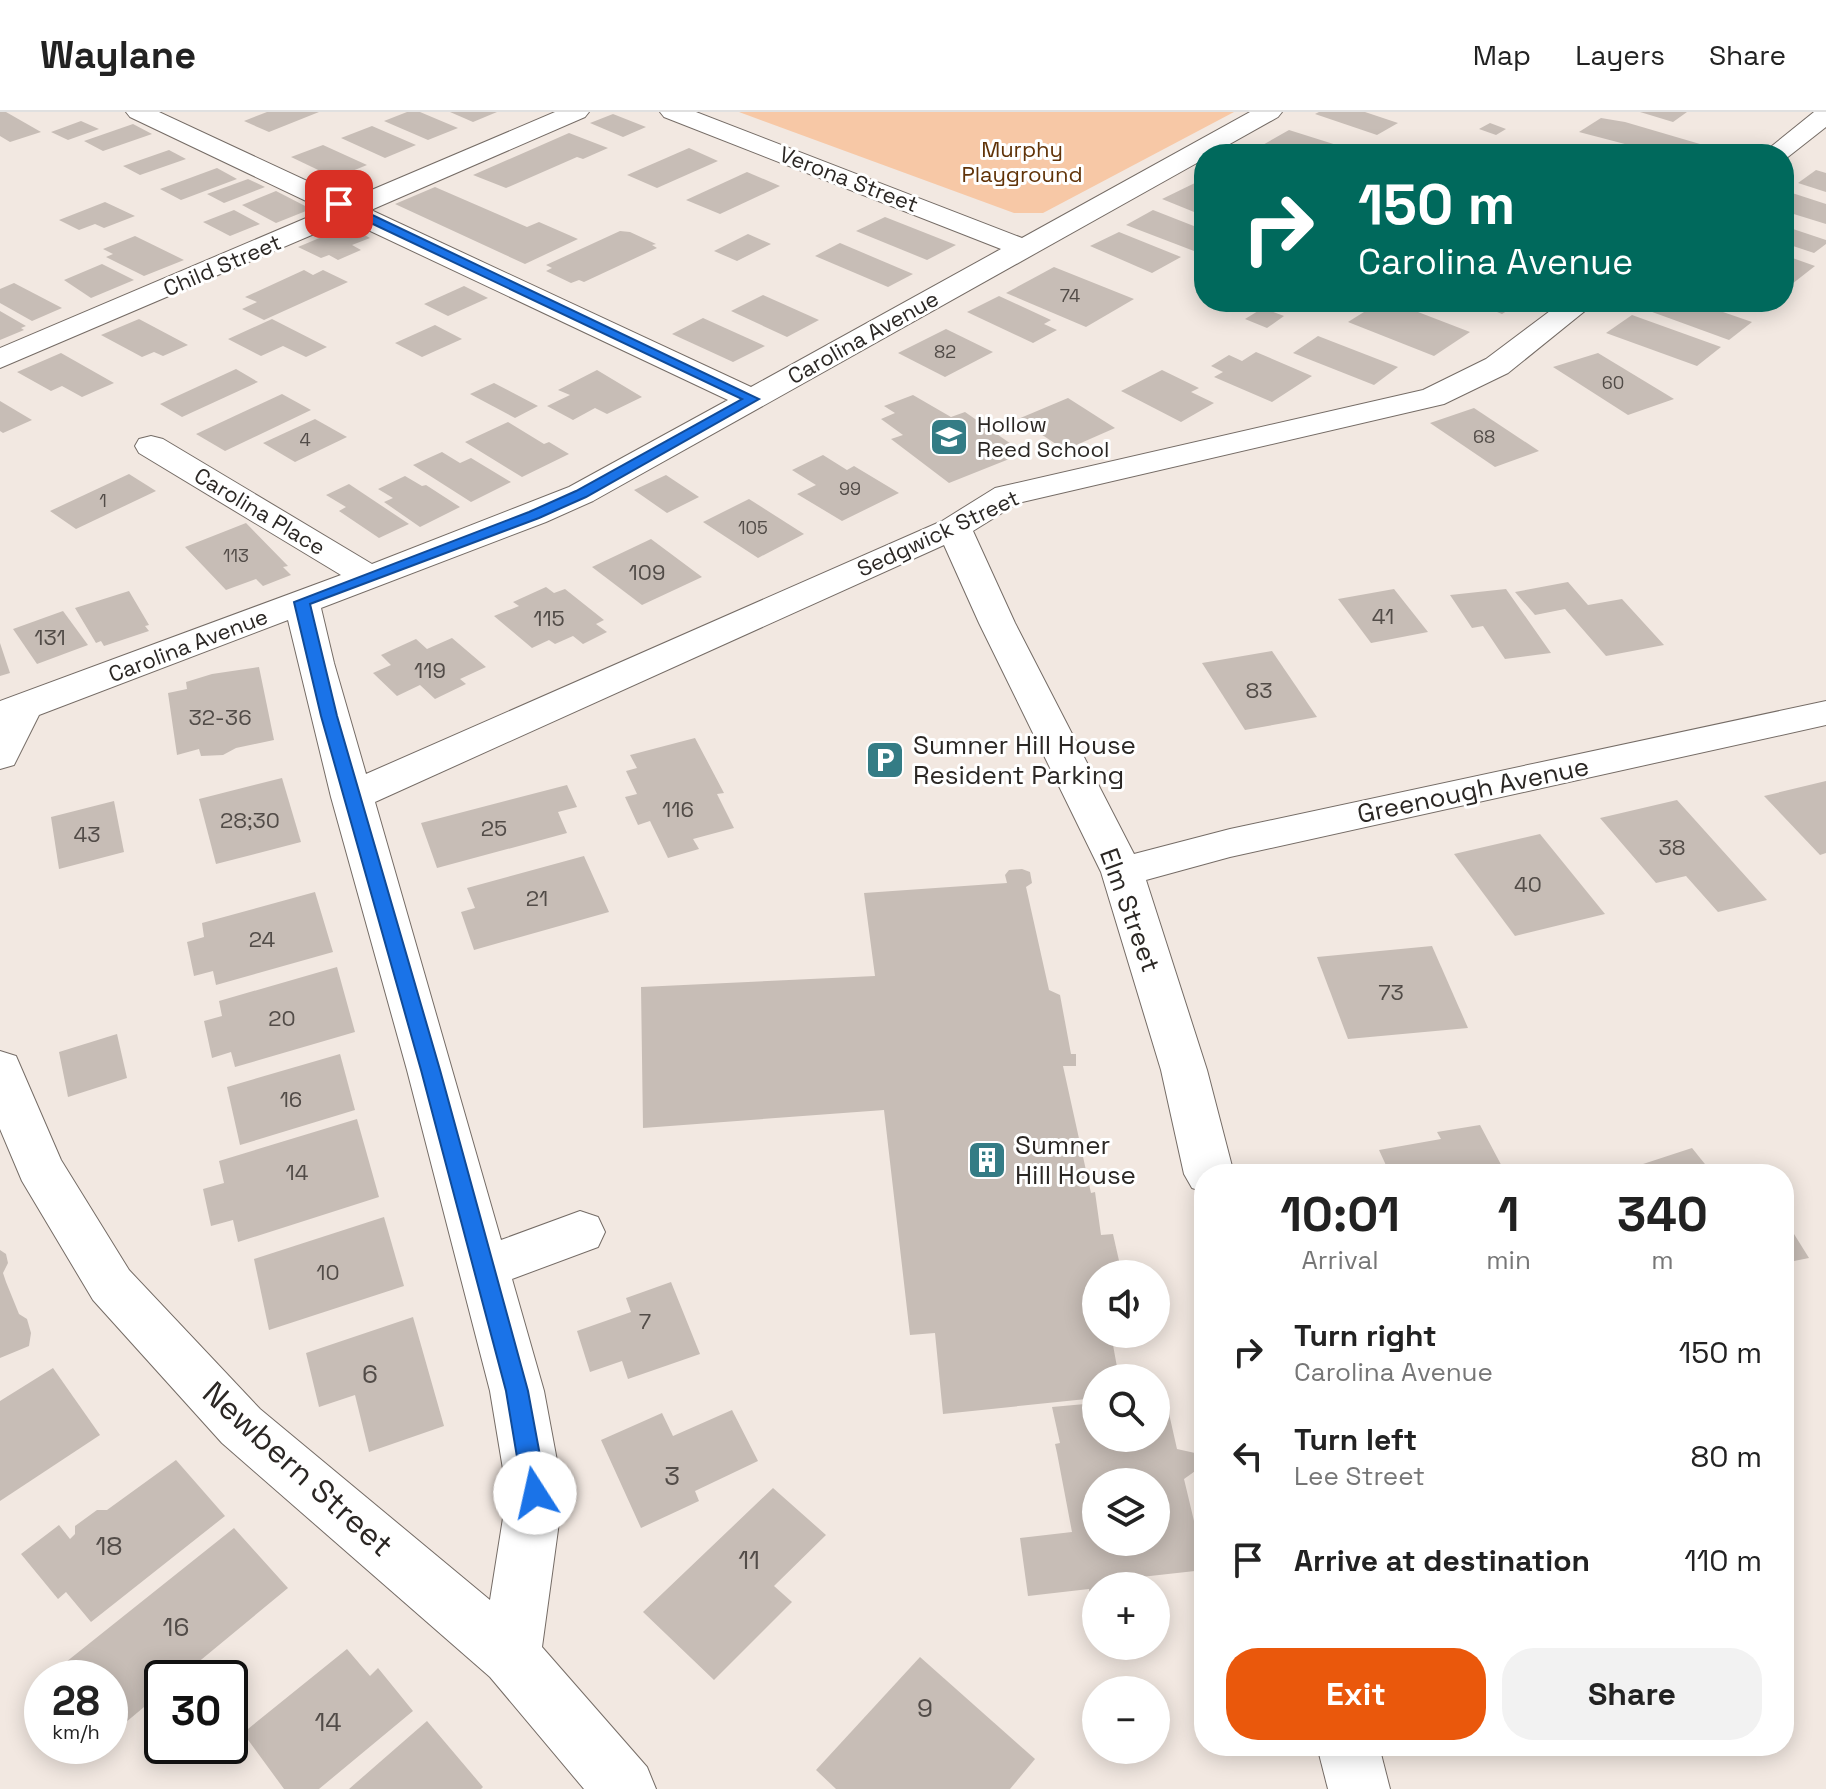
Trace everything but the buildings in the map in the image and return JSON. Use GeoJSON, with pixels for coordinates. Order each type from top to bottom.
{"type":"FeatureCollection","features":[{"type":"Feature","properties":{"kind":"street"},"geometry":{"type":"LineString","coordinates":[[139,112],[752,399]]}},
{"type":"Feature","properties":{"kind":"street","name":"Child Street"},"geometry":{"type":"LineString","coordinates":[[0,359],[576,112]]}},
{"type":"Feature","properties":{"kind":"street","name":"Verona Street"},"geometry":{"type":"LineString","coordinates":[[673,112],[1023,248]]}},
{"type":"Feature","properties":{"kind":"street","name":"Carolina Avenue"},"geometry":{"type":"LineString","coordinates":[[1211,144],[1269,112]]}},
{"type":"Feature","properties":{"kind":"street"},"geometry":{"type":"LineString","coordinates":[[1788,144],[1826,115]]}},
{"type":"Feature","properties":{"kind":"street","name":"Carolina Avenue"},"geometry":{"type":"LineString","coordinates":[[12,710],[534,515],[581,494],[1194,153]]}},
{"type":"Feature","properties":{"kind":"street","name":"Sedgwick Street"},"geometry":{"type":"LineString","coordinates":[[351,797],[954,528],[1007,495],[1433,397],[1497,366],[1568,312]]}},
{"type":"Feature","properties":{"kind":"street","name":"Carolina Place"},"geometry":{"type":"LineString","coordinates":[[151,446],[369,577]]}},
{"type":"Feature","properties":{"kind":"street","name":"Elm Street"},"geometry":{"type":"LineString","coordinates":[[954,528],[997,623],[1122,872],[1184,1070],[1207,1164]]}},
{"type":"Feature","properties":{"kind":"street"},"geometry":{"type":"LineString","coordinates":[[302,602],[351,797],[517,1391],[535,1493],[511,1656]]}},
{"type":"Feature","properties":{"kind":"street"},"geometry":{"type":"LineString","coordinates":[[0,756],[12,710]]}},
{"type":"Feature","properties":{"kind":"street","name":"Greenough Avenue"},"geometry":{"type":"LineString","coordinates":[[1122,872],[1230,843],[1826,713]]}},
{"type":"Feature","properties":{"kind":"street","name":"Newbern Street"},"geometry":{"type":"LineString","coordinates":[[0,1069],[39,1167],[111,1285],[241,1426],[511,1656],[625,1789]]}},
{"type":"Feature","properties":{"kind":"street"},"geometry":{"type":"LineString","coordinates":[[484,1268],[580,1232]]}},
{"type":"Feature","properties":{"kind":"street"},"geometry":{"type":"LineString","coordinates":[[1351,1756],[1359,1789]]}},
{"type":"Feature","properties":{"kind":"green space","name":"Murphy Playground"},"geometry":{"type":"Polygon","coordinates":[[[739,112],[1234,112],[1043,213],[1014,213],[739,112]]]}},
{"type":"Feature","properties":{"kind":"place","name":"Hollow Reed School"},"geometry":{"type":"Point","coordinates":[949,437]}},
{"type":"Feature","properties":{"kind":"place","name":"Sumner Hill House Resident Parking"},"geometry":{"type":"Point","coordinates":[885,760]}},
{"type":"Feature","properties":{"kind":"place","name":"Sumner Hill House"},"geometry":{"type":"Point","coordinates":[987,1160]}},
{"type":"Feature","properties":{"kind":"route"},"geometry":{"type":"LineString","coordinates":[[339,204],[752,399],[581,494],[534,515],[302,602],[351,797],[430,1070],[517,1391],[535,1493]]}}]}
